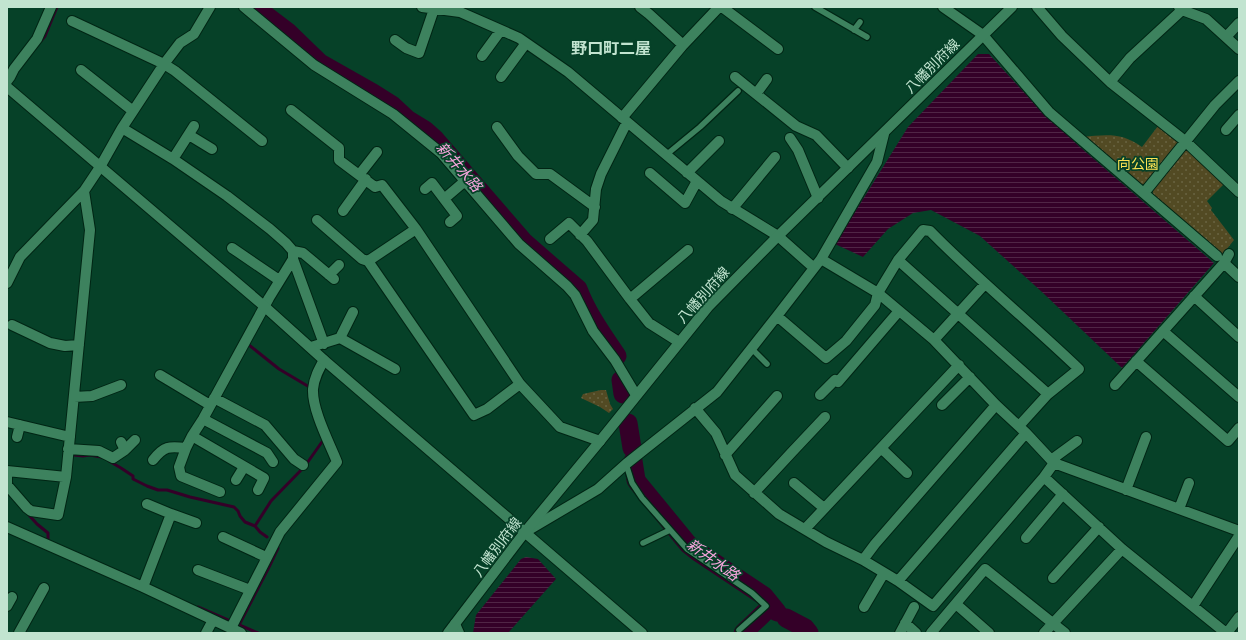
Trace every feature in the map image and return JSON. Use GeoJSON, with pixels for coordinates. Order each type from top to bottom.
{"type":"FeatureCollection","features":[{"type":"Feature","properties":{"kind":"street"},"geometry":{"type":"LineString","coordinates":[[7,81],[14,69],[37,39],[51,7]]}},
{"type":"Feature","properties":{"kind":"street"},"geometry":{"type":"LineString","coordinates":[[7,283],[20,257],[84,191],[100,167],[122,128],[164,64],[180,43],[194,34],[210,7]]}},
{"type":"Feature","properties":{"kind":"street"},"geometry":{"type":"LineString","coordinates":[[244,7],[314,65],[393,114],[441,153],[519,244],[567,286],[575,295],[593,331],[615,360],[636,395]]}},
{"type":"Feature","properties":{"kind":"street"},"geometry":{"type":"LineString","coordinates":[[422,7],[434,9],[462,9],[501,30],[520,38],[568,72],[721,202],[778,236],[814,268]]}},
{"type":"Feature","properties":{"kind":"street"},"geometry":{"type":"LineString","coordinates":[[640,7],[652,11],[683,46]]}},
{"type":"Feature","properties":{"kind":"street"},"geometry":{"type":"LineString","coordinates":[[580,235],[592,220],[595,207],[596,190],[601,174],[624,120],[683,46],[720,7],[778,49]]}},
{"type":"Feature","properties":{"kind":"street"},"geometry":{"type":"LineString","coordinates":[[943,7],[983,35],[1049,112],[1239,276]]}},
{"type":"Feature","properties":{"kind":"street","name":"八幡別府線"},"geometry":{"type":"LineString","coordinates":[[448,633],[457,628],[525,532],[708,307],[778,236],[884,134],[1012,7]]}},
{"type":"Feature","properties":{"kind":"street"},"geometry":{"type":"LineString","coordinates":[[1037,7],[1062,36],[1110,82],[1185,141],[1239,192]]}},
{"type":"Feature","properties":{"kind":"street"},"geometry":{"type":"LineString","coordinates":[[1110,82],[1130,58],[1181,8],[1206,19],[1239,49]]}},
{"type":"Feature","properties":{"kind":"street"},"geometry":{"type":"LineString","coordinates":[[395,40],[406,48],[423,54],[434,9]]}},
{"type":"Feature","properties":{"kind":"street"},"geometry":{"type":"LineString","coordinates":[[72,21],[164,64],[262,141]]}},
{"type":"Feature","properties":{"kind":"street"},"geometry":{"type":"LineString","coordinates":[[1226,37],[1239,23]]}},
{"type":"Feature","properties":{"kind":"street"},"geometry":{"type":"LineString","coordinates":[[482,56],[501,30]]}},
{"type":"Feature","properties":{"kind":"street"},"geometry":{"type":"LineString","coordinates":[[501,77],[526,43]]}},
{"type":"Feature","properties":{"kind":"street"},"geometry":{"type":"LineString","coordinates":[[81,70],[133,111]]}},
{"type":"Feature","properties":{"kind":"street"},"geometry":{"type":"LineString","coordinates":[[735,77],[796,126],[816,134],[848,168]]}},
{"type":"Feature","properties":{"kind":"street"},"geometry":{"type":"LineString","coordinates":[[756,94],[767,79]]}},
{"type":"Feature","properties":{"kind":"street"},"geometry":{"type":"LineString","coordinates":[[1144,193],[1215,105],[1239,81]]}},
{"type":"Feature","properties":{"kind":"street"},"geometry":{"type":"LineString","coordinates":[[7,87],[264,306],[324,360],[642,633]]}},
{"type":"Feature","properties":{"kind":"street"},"geometry":{"type":"LineString","coordinates":[[291,110],[297,121],[339,148],[339,160],[375,187],[382,185],[416,229],[520,384],[560,427],[600,441]]}},
{"type":"Feature","properties":{"kind":"street"},"geometry":{"type":"LineString","coordinates":[[1226,130],[1239,115]]}},
{"type":"Feature","properties":{"kind":"street"},"geometry":{"type":"LineString","coordinates":[[173,159],[194,126]]}},
{"type":"Feature","properties":{"kind":"street"},"geometry":{"type":"LineString","coordinates":[[510,127],[500,131],[518,156],[536,174],[550,174],[595,207]]}},
{"type":"Feature","properties":{"kind":"street"},"geometry":{"type":"LineString","coordinates":[[122,128],[173,159],[227,196],[286,243],[293,255],[324,344]]}},
{"type":"Feature","properties":{"kind":"street"},"geometry":{"type":"LineString","coordinates":[[525,532],[598,489],[626,464],[717,392],[821,258],[877,162],[884,134]]}},
{"type":"Feature","properties":{"kind":"street"},"geometry":{"type":"LineString","coordinates":[[189,135],[212,149]]}},
{"type":"Feature","properties":{"kind":"street"},"geometry":{"type":"LineString","coordinates":[[790,138],[798,150],[818,198]]}},
{"type":"Feature","properties":{"kind":"street"},"geometry":{"type":"LineString","coordinates":[[687,173],[719,141]]}},
{"type":"Feature","properties":{"kind":"street"},"geometry":{"type":"LineString","coordinates":[[343,211],[377,152]]}},
{"type":"Feature","properties":{"kind":"street"},"geometry":{"type":"LineString","coordinates":[[732,209],[775,157]]}},
{"type":"Feature","properties":{"kind":"street"},"geometry":{"type":"LineString","coordinates":[[650,173],[685,203],[697,181]]}},
{"type":"Feature","properties":{"kind":"street"},"geometry":{"type":"LineString","coordinates":[[444,199],[465,181]]}},
{"type":"Feature","properties":{"kind":"street"},"geometry":{"type":"LineString","coordinates":[[425,189],[432,183],[457,216],[450,222]]}},
{"type":"Feature","properties":{"kind":"street"},"geometry":{"type":"LineString","coordinates":[[66,477],[7,471],[7,485],[31,511],[58,515],[66,477],[90,230],[84,191]]}},
{"type":"Feature","properties":{"kind":"street"},"geometry":{"type":"LineString","coordinates":[[317,220],[362,258],[368,261],[474,415],[486,409],[520,384]]}},
{"type":"Feature","properties":{"kind":"street"},"geometry":{"type":"LineString","coordinates":[[550,239],[569,223],[587,241],[649,323],[679,342]]}},
{"type":"Feature","properties":{"kind":"street"},"geometry":{"type":"LineString","coordinates":[[368,261],[416,229]]}},
{"type":"Feature","properties":{"kind":"street"},"geometry":{"type":"LineString","coordinates":[[777,316],[826,358],[846,341],[870,311],[874,305],[878,293],[898,260],[923,230],[930,231],[985,284],[1079,369],[1048,394],[1022,429],[898,581]]}},
{"type":"Feature","properties":{"kind":"street"},"geometry":{"type":"LineString","coordinates":[[232,248],[280,280]]}},
{"type":"Feature","properties":{"kind":"street"},"geometry":{"type":"LineString","coordinates":[[630,299],[688,250]]}},
{"type":"Feature","properties":{"kind":"street"},"geometry":{"type":"LineString","coordinates":[[293,255],[303,253],[332,277],[339,264]]}},
{"type":"Feature","properties":{"kind":"street"},"geometry":{"type":"LineString","coordinates":[[1114,385],[1194,296],[1220,260],[1229,254]]}},
{"type":"Feature","properties":{"kind":"street"},"geometry":{"type":"LineString","coordinates":[[220,492],[181,476],[179,467],[192,436],[203,419],[293,255]]}},
{"type":"Feature","properties":{"kind":"street"},"geometry":{"type":"LineString","coordinates":[[821,258],[878,293],[934,340],[1052,461],[1126,490],[1239,531]]}},
{"type":"Feature","properties":{"kind":"street"},"geometry":{"type":"LineString","coordinates":[[676,260],[683,269]]}},
{"type":"Feature","properties":{"kind":"street"},"geometry":{"type":"LineString","coordinates":[[898,260],[1048,394]]}},
{"type":"Feature","properties":{"kind":"street"},"geometry":{"type":"LineString","coordinates":[[934,340],[985,284]]}},
{"type":"Feature","properties":{"kind":"street"},"geometry":{"type":"LineString","coordinates":[[1194,296],[1239,337]]}},
{"type":"Feature","properties":{"kind":"street"},"geometry":{"type":"LineString","coordinates":[[820,395],[835,380],[838,382],[899,311]]}},
{"type":"Feature","properties":{"kind":"street"},"geometry":{"type":"LineString","coordinates":[[311,347],[340,338],[353,312]]}},
{"type":"Feature","properties":{"kind":"street"},"geometry":{"type":"LineString","coordinates":[[12,326],[50,343],[65,346],[79,345]]}},
{"type":"Feature","properties":{"kind":"street"},"geometry":{"type":"LineString","coordinates":[[1163,331],[1239,397]]}},
{"type":"Feature","properties":{"kind":"street"},"geometry":{"type":"LineString","coordinates":[[340,338],[391,363]]}},
{"type":"Feature","properties":{"kind":"street"},"geometry":{"type":"LineString","coordinates":[[231,628],[280,532],[337,462],[321,425],[314,400],[314,388],[318,369],[324,360]]}},
{"type":"Feature","properties":{"kind":"street"},"geometry":{"type":"LineString","coordinates":[[1136,361],[1228,441],[1239,428]]}},
{"type":"Feature","properties":{"kind":"street"},"geometry":{"type":"LineString","coordinates":[[805,529],[959,365]]}},
{"type":"Feature","properties":{"kind":"street"},"geometry":{"type":"LineString","coordinates":[[160,376],[212,402],[265,425],[294,459],[303,465]]}},
{"type":"Feature","properties":{"kind":"street"},"geometry":{"type":"LineString","coordinates":[[942,405],[970,377]]}},
{"type":"Feature","properties":{"kind":"street"},"geometry":{"type":"LineString","coordinates":[[74,397],[92,396],[121,385]]}},
{"type":"Feature","properties":{"kind":"street"},"geometry":{"type":"LineString","coordinates":[[725,455],[777,396]]}},
{"type":"Feature","properties":{"kind":"street"},"geometry":{"type":"LineString","coordinates":[[863,560],[875,544],[996,405]]}},
{"type":"Feature","properties":{"kind":"street"},"geometry":{"type":"LineString","coordinates":[[695,408],[716,433],[735,475],[779,514],[826,542],[863,560],[898,581],[933,606],[1044,477],[1052,461],[1077,441]]}},
{"type":"Feature","properties":{"kind":"street"},"geometry":{"type":"LineString","coordinates":[[754,493],[824,417]]}},
{"type":"Feature","properties":{"kind":"street"},"geometry":{"type":"LineString","coordinates":[[203,419],[267,453],[273,462]]}},
{"type":"Feature","properties":{"kind":"street"},"geometry":{"type":"LineString","coordinates":[[7,422],[70,437]]}},
{"type":"Feature","properties":{"kind":"street"},"geometry":{"type":"LineString","coordinates":[[17,438],[20,425]]}},
{"type":"Feature","properties":{"kind":"street"},"geometry":{"type":"LineString","coordinates":[[192,436],[264,478],[258,490]]}},
{"type":"Feature","properties":{"kind":"street"},"geometry":{"type":"LineString","coordinates":[[1126,490],[1146,437]]}},
{"type":"Feature","properties":{"kind":"street"},"geometry":{"type":"LineString","coordinates":[[68,450],[99,451],[113,458],[123,446],[135,440]]}},
{"type":"Feature","properties":{"kind":"street"},"geometry":{"type":"LineString","coordinates":[[153,460],[161,450],[173,446],[186,448]]}},
{"type":"Feature","properties":{"kind":"street"},"geometry":{"type":"LineString","coordinates":[[881,448],[908,474]]}},
{"type":"Feature","properties":{"kind":"street"},"geometry":{"type":"LineString","coordinates":[[236,480],[244,467]]}},
{"type":"Feature","properties":{"kind":"street"},"geometry":{"type":"LineString","coordinates":[[1044,477],[1122,549],[1226,633],[1239,617]]}},
{"type":"Feature","properties":{"kind":"street"},"geometry":{"type":"LineString","coordinates":[[794,483],[824,508]]}},
{"type":"Feature","properties":{"kind":"street"},"geometry":{"type":"LineString","coordinates":[[1179,509],[1189,483]]}},
{"type":"Feature","properties":{"kind":"street"},"geometry":{"type":"LineString","coordinates":[[1026,538],[1063,494]]}},
{"type":"Feature","properties":{"kind":"street"},"geometry":{"type":"LineString","coordinates":[[147,504],[196,524]]}},
{"type":"Feature","properties":{"kind":"street"},"geometry":{"type":"LineString","coordinates":[[143,587],[171,514]]}},
{"type":"Feature","properties":{"kind":"street"},"geometry":{"type":"LineString","coordinates":[[7,527],[143,587],[241,633]]}},
{"type":"Feature","properties":{"kind":"street"},"geometry":{"type":"LineString","coordinates":[[1053,578],[1099,527]]}},
{"type":"Feature","properties":{"kind":"street"},"geometry":{"type":"LineString","coordinates":[[1193,606],[1239,536]]}},
{"type":"Feature","properties":{"kind":"street"},"geometry":{"type":"LineString","coordinates":[[224,537],[266,557]]}},
{"type":"Feature","properties":{"kind":"street"},"geometry":{"type":"LineString","coordinates":[[1044,633],[1122,549]]}},
{"type":"Feature","properties":{"kind":"street"},"geometry":{"type":"LineString","coordinates":[[931,633],[985,569],[1065,633]]}},
{"type":"Feature","properties":{"kind":"street"},"geometry":{"type":"LineString","coordinates":[[198,570],[250,590]]}},
{"type":"Feature","properties":{"kind":"street"},"geometry":{"type":"LineString","coordinates":[[864,607],[884,573]]}},
{"type":"Feature","properties":{"kind":"street"},"geometry":{"type":"LineString","coordinates":[[19,633],[44,588]]}},
{"type":"Feature","properties":{"kind":"street"},"geometry":{"type":"LineString","coordinates":[[7,606],[12,597]]}},
{"type":"Feature","properties":{"kind":"street"},"geometry":{"type":"LineString","coordinates":[[956,604],[988,633]]}},
{"type":"Feature","properties":{"kind":"street"},"geometry":{"type":"LineString","coordinates":[[900,633],[914,607]]}},
{"type":"Feature","properties":{"kind":"street"},"geometry":{"type":"LineString","coordinates":[[206,633],[213,620]]}},
{"type":"Feature","properties":{"kind":"street"},"geometry":{"type":"LineString","coordinates":[[905,623],[916,633]]}},
{"type":"Feature","properties":{"kind":"lane"},"geometry":{"type":"LineString","coordinates":[[815,7],[867,37]]}},
{"type":"Feature","properties":{"kind":"lane"},"geometry":{"type":"LineString","coordinates":[[854,30],[860,22]]}},
{"type":"Feature","properties":{"kind":"lane"},"geometry":{"type":"LineString","coordinates":[[666,155],[700,127],[738,91]]}},
{"type":"Feature","properties":{"kind":"lane"},"geometry":{"type":"LineString","coordinates":[[751,348],[767,364]]}},
{"type":"Feature","properties":{"kind":"lane"},"geometry":{"type":"LineString","coordinates":[[626,464],[632,483],[639,493],[687,549],[752,593],[766,606],[739,630]]}},
{"type":"Feature","properties":{"kind":"lane"},"geometry":{"type":"LineString","coordinates":[[643,543],[670,530]]}},
{"type":"Feature","properties":{"kind":"green space","name":"向公園"},"geometry":{"type":"Polygon","coordinates":[[[1158,126],[1177,140],[1177,146],[1144,184],[1135,185],[1082,137],[1106,135],[1120,137],[1134,142],[1142,147],[1158,126]]]}},
{"type":"Feature","properties":{"kind":"green space"},"geometry":{"type":"Polygon","coordinates":[[[1190,150],[1224,184],[1207,201],[1212,208],[1211,210],[1234,240],[1222,255],[1153,196],[1153,188],[1184,151],[1190,150]]]}},
{"type":"Feature","properties":{"kind":"green space"},"geometry":{"type":"Polygon","coordinates":[[[606,390],[613,409],[609,413],[581,398],[583,394],[606,390]]]}},
{"type":"Feature","properties":{"kind":"shaded area"},"geometry":{"type":"Polygon","coordinates":[[[978,54],[989,54],[1041,111],[1080,147],[1214,263],[1122,368],[980,236],[931,210],[913,213],[888,229],[863,257],[835,244],[908,127],[978,54]]]}},
{"type":"Feature","properties":{"kind":"shaded area"},"geometry":{"type":"Polygon","coordinates":[[[526,557],[538,559],[556,579],[508,633],[473,633],[476,615],[521,559],[526,557]]]}},
{"type":"Feature","properties":{"kind":"waterway"},"geometry":{"type":"LineString","coordinates":[[41,41],[45,36],[57,7]]}},
{"type":"Feature","properties":{"kind":"waterway","name":"新井水路"},"geometry":{"type":"LineString","coordinates":[[255,7],[288,32],[320,63],[392,105],[407,119],[425,130],[434,138],[524,242],[578,289],[591,315],[617,356]]}},
{"type":"Feature","properties":{"kind":"waterway"},"geometry":{"type":"LineString","coordinates":[[249,345],[279,369],[311,388]]}},
{"type":"Feature","properties":{"kind":"waterway","name":"新井水路"},"geometry":{"type":"LineString","coordinates":[[621,380],[623,394]]}},
{"type":"Feature","properties":{"kind":"waterway","name":"新井水路"},"geometry":{"type":"LineString","coordinates":[[628,423],[632,448]]}},
{"type":"Feature","properties":{"kind":"waterway"},"geometry":{"type":"LineString","coordinates":[[255,526],[271,501],[305,466],[324,439]]}},
{"type":"Feature","properties":{"kind":"waterway"},"geometry":{"type":"LineString","coordinates":[[74,455],[101,457]]}},
{"type":"Feature","properties":{"kind":"waterway"},"geometry":{"type":"LineString","coordinates":[[109,461],[133,476],[133,479],[147,486],[158,490],[167,490],[234,507],[245,522],[255,526],[267,537]]}},
{"type":"Feature","properties":{"kind":"waterway","name":"新井水路"},"geometry":{"type":"LineString","coordinates":[[633,461],[636,480],[688,544],[764,596],[777,612]]}},
{"type":"Feature","properties":{"kind":"waterway"},"geometry":{"type":"LineString","coordinates":[[28,514],[48,533],[48,541],[50,542]]}},
{"type":"Feature","properties":{"kind":"waterway"},"geometry":{"type":"LineString","coordinates":[[239,625],[278,548]]}},
{"type":"Feature","properties":{"kind":"waterway"},"geometry":{"type":"LineString","coordinates":[[198,607],[258,633]]}},
{"type":"Feature","properties":{"kind":"waterway"},"geometry":{"type":"LineString","coordinates":[[743,633],[765,612]]}},
{"type":"Feature","properties":{"kind":"waterway","name":"新井水路"},"geometry":{"type":"LineString","coordinates":[[786,618],[805,628],[809,633]]}},
{"type":"Feature","properties":{"kind":"district","name":"野口町二屋"},"geometry":{"type":"Point","coordinates":[611,48]}}]}
